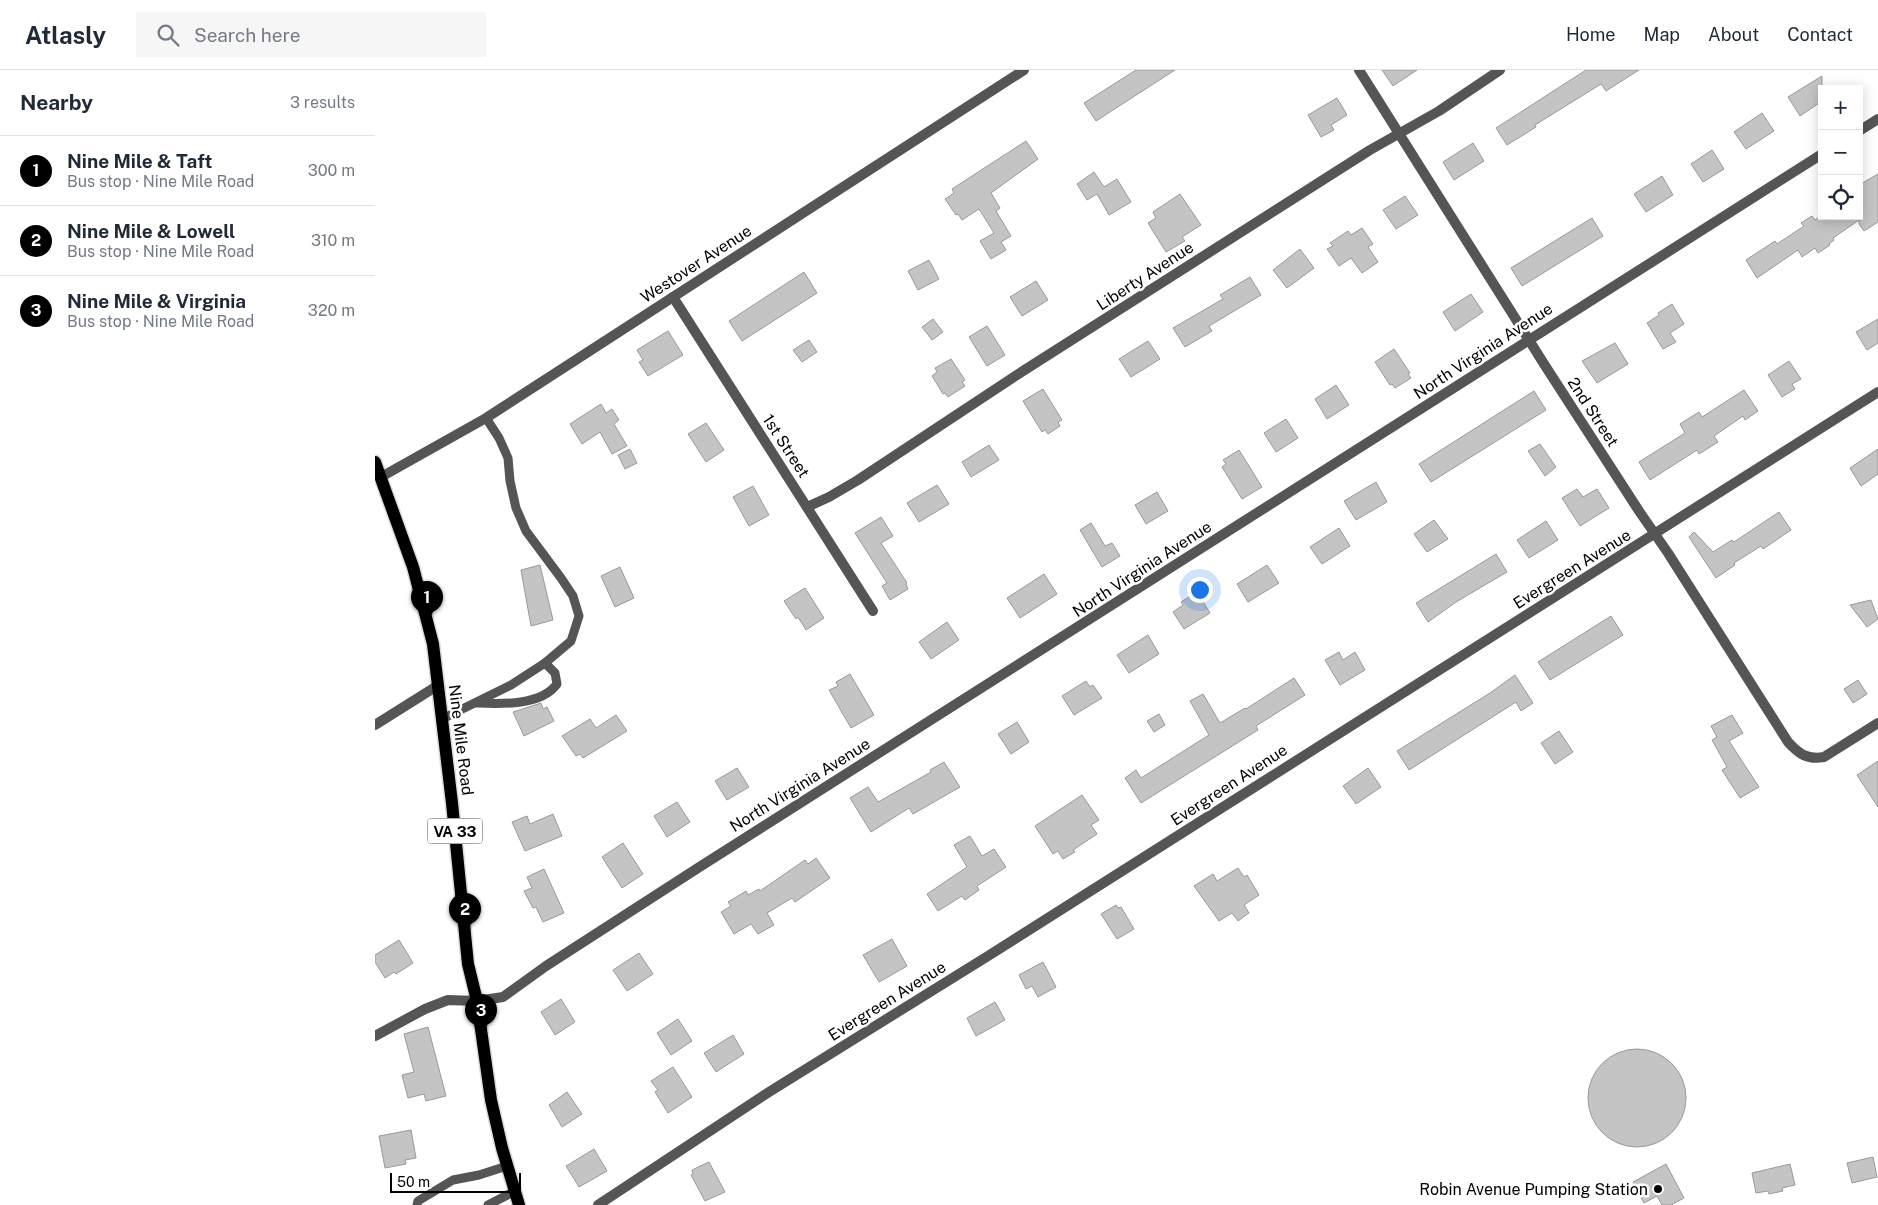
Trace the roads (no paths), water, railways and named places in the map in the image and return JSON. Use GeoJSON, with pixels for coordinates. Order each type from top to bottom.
{"type":"FeatureCollection","features":[{"type":"Feature","properties":{"kind":"main road","name":"Nine Mile Road"},"geometry":{"type":"LineString","coordinates":[[375,462],[413,567],[433,644],[453,803],[468,964],[477,1001],[491,1100],[507,1166],[519,1205]]}},
{"type":"Feature","properties":{"kind":"street","name":"Westover Avenue"},"geometry":{"type":"LineString","coordinates":[[381,478],[485,418],[1025,70]]}},
{"type":"Feature","properties":{"kind":"street","name":"2nd Street"},"geometry":{"type":"LineString","coordinates":[[1359,70],[1788,742],[1798,753],[1806,757],[1814,759],[1824,757],[1878,723]]}},
{"type":"Feature","properties":{"kind":"street","name":"Liberty Avenue"},"geometry":{"type":"LineString","coordinates":[[807,506],[829,497],[858,480],[1370,150],[1439,111],[1500,70]]}},
{"type":"Feature","properties":{"kind":"street"},"geometry":{"type":"LineString","coordinates":[[1861,130],[1878,119]]}},
{"type":"Feature","properties":{"kind":"street","name":"North Virginia Avenue"},"geometry":{"type":"LineString","coordinates":[[375,1036],[425,1009],[448,1000],[477,1001],[503,998],[547,966],[701,866],[1818,157]]}},
{"type":"Feature","properties":{"kind":"street","name":"1st Street"},"geometry":{"type":"LineString","coordinates":[[673,297],[873,611]]}},
{"type":"Feature","properties":{"kind":"street","name":"Evergreen Avenue"},"geometry":{"type":"LineString","coordinates":[[598,1205],[769,1092],[972,966],[1878,392]]}},
{"type":"Feature","properties":{"kind":"street"},"geometry":{"type":"LineString","coordinates":[[375,725],[437,686]]}},
{"type":"Feature","properties":{"kind":"lane"},"geometry":{"type":"LineString","coordinates":[[442,719],[511,685],[545,663],[571,641],[579,616],[573,596],[525,531],[516,508],[509,481],[508,458],[499,438],[485,418]]}},
{"type":"Feature","properties":{"kind":"lane"},"geometry":{"type":"LineString","coordinates":[[474,703],[510,705],[551,692],[557,684],[555,673],[545,663]]}},
{"type":"Feature","properties":{"kind":"lane"},"geometry":{"type":"LineString","coordinates":[[417,1205],[418,1201],[453,1180],[479,1175],[507,1166]]}},
{"type":"Feature","properties":{"kind":"lane"},"geometry":{"type":"LineString","coordinates":[[488,1205],[515,1191]]}},
{"type":"Feature","properties":{"kind":"place","name":"Nine Mile & Taft"},"geometry":{"type":"Point","coordinates":[427,622]}},
{"type":"Feature","properties":{"kind":"place","name":"Nine Mile & Lowell"},"geometry":{"type":"Point","coordinates":[465,934]}},
{"type":"Feature","properties":{"kind":"place","name":"Nine Mile & Virginia"},"geometry":{"type":"Point","coordinates":[481,1035]}},
{"type":"Feature","properties":{"kind":"place","name":"Robin Avenue Pumping Station"},"geometry":{"type":"Point","coordinates":[1658,1189]}}]}
